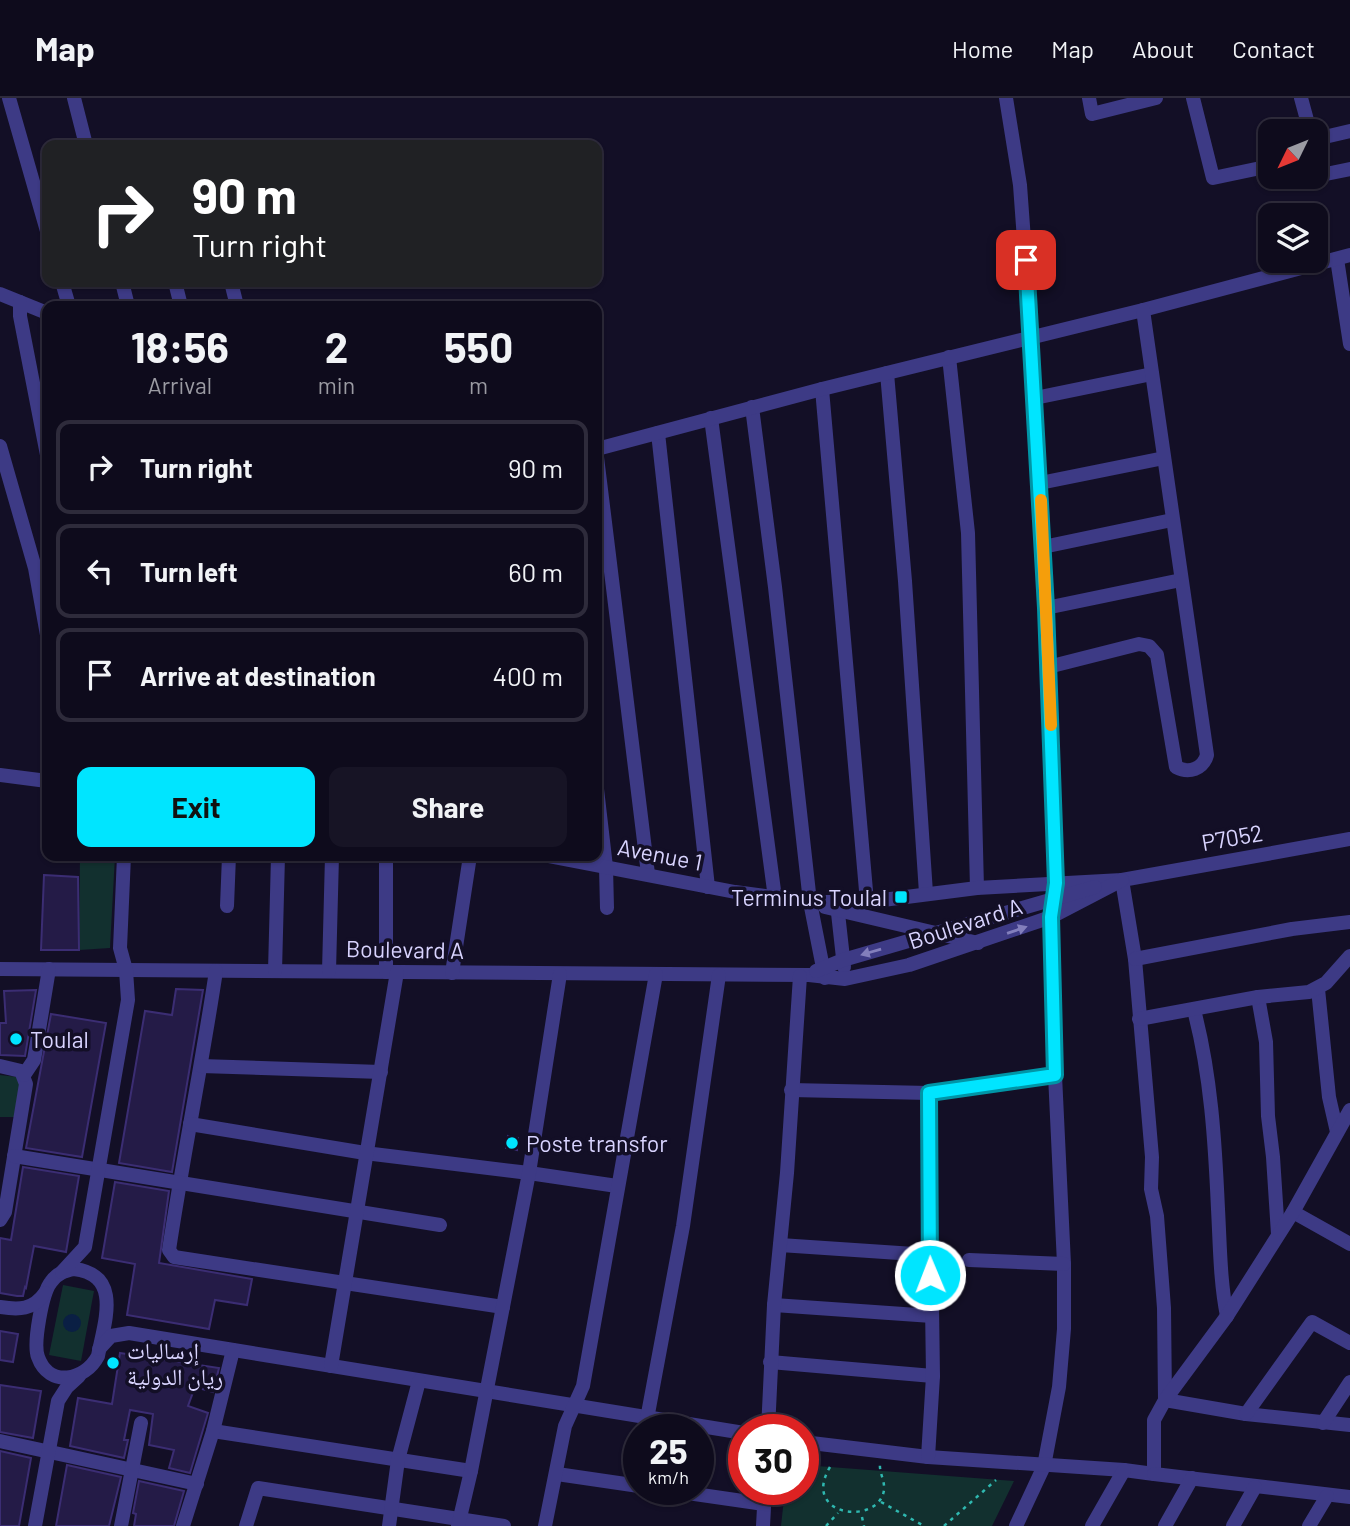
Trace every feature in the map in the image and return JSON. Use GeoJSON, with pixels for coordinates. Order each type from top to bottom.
{"type":"FeatureCollection","features":[{"type":"Feature","properties":{"kind":"street"},"geometry":{"type":"LineString","coordinates":[[9,98],[42,214]]}},
{"type":"Feature","properties":{"kind":"street"},"geometry":{"type":"LineString","coordinates":[[74,98],[85,140]]}},
{"type":"Feature","properties":{"kind":"street"},"geometry":{"type":"LineString","coordinates":[[1006,98],[1020,185],[1040,483],[1055,890],[1051,917],[1055,1075],[1064,1264],[1064,1329],[1059,1387],[1044,1466],[1016,1526]]}},
{"type":"Feature","properties":{"kind":"street"},"geometry":{"type":"LineString","coordinates":[[1089,98],[1092,114],[1156,98]]}},
{"type":"Feature","properties":{"kind":"street"},"geometry":{"type":"LineString","coordinates":[[1193,98],[1213,178],[1258,169]]}},
{"type":"Feature","properties":{"kind":"street"},"geometry":{"type":"LineString","coordinates":[[1301,98],[1307,119]]}},
{"type":"Feature","properties":{"kind":"street"},"geometry":{"type":"LineString","coordinates":[[1328,136],[1350,131]]}},
{"type":"Feature","properties":{"kind":"street"},"geometry":{"type":"LineString","coordinates":[[1328,174],[1350,169]]}},
{"type":"Feature","properties":{"kind":"street"},"geometry":{"type":"LineString","coordinates":[[602,448],[1343,257],[1350,344]]}},
{"type":"Feature","properties":{"kind":"street"},"geometry":{"type":"LineString","coordinates":[[0,294],[42,311]]}},
{"type":"Feature","properties":{"kind":"street"},"geometry":{"type":"LineString","coordinates":[[20,302],[20,316],[42,429]]}},
{"type":"Feature","properties":{"kind":"street"},"geometry":{"type":"LineString","coordinates":[[1048,667],[1139,644],[1149,646],[1157,655],[1176,767],[1183,771],[1199,769],[1204,763],[1207,755],[1143,310]]}},
{"type":"Feature","properties":{"kind":"street"},"geometry":{"type":"LineString","coordinates":[[949,357],[968,533],[976,888]]}},
{"type":"Feature","properties":{"kind":"street"},"geometry":{"type":"LineString","coordinates":[[887,373],[905,581],[926,893]]}},
{"type":"Feature","properties":{"kind":"street"},"geometry":{"type":"LineString","coordinates":[[1035,398],[1152,374]]}},
{"type":"Feature","properties":{"kind":"street"},"geometry":{"type":"LineString","coordinates":[[822,389],[867,902]]}},
{"type":"Feature","properties":{"kind":"street"},"geometry":{"type":"LineString","coordinates":[[752,407],[810,902],[824,973]]}},
{"type":"Feature","properties":{"kind":"street"},"geometry":{"type":"LineString","coordinates":[[711,418],[775,898]]}},
{"type":"Feature","properties":{"kind":"street"},"geometry":{"type":"LineString","coordinates":[[657,433],[708,887]]}},
{"type":"Feature","properties":{"kind":"street"},"geometry":{"type":"LineString","coordinates":[[0,446],[35,568],[42,607]]}},
{"type":"Feature","properties":{"kind":"street"},"geometry":{"type":"LineString","coordinates":[[1040,483],[1164,458]]}},
{"type":"Feature","properties":{"kind":"street"},"geometry":{"type":"LineString","coordinates":[[602,498],[648,874]]}},
{"type":"Feature","properties":{"kind":"street"},"geometry":{"type":"LineString","coordinates":[[1043,547],[1172,520]]}},
{"type":"Feature","properties":{"kind":"street"},"geometry":{"type":"LineString","coordinates":[[1046,608],[1181,580]]}},
{"type":"Feature","properties":{"kind":"street"},"geometry":{"type":"LineString","coordinates":[[0,775],[42,780]]}},
{"type":"Feature","properties":{"kind":"street"},"geometry":{"type":"LineString","coordinates":[[602,832],[607,908]]}},
{"type":"Feature","properties":{"kind":"street","name":"P7052"},"geometry":{"type":"LineString","coordinates":[[1055,890],[1350,839]]}},
{"type":"Feature","properties":{"kind":"street"},"geometry":{"type":"LineString","coordinates":[[35,1526],[58,1401],[67,1387],[94,1364],[106,1310],[107,1300],[101,1281],[91,1265],[85,1247],[128,1000],[126,970],[120,948],[124,861]]}},
{"type":"Feature","properties":{"kind":"street"},"geometry":{"type":"LineString","coordinates":[[227,906],[229,861]]}},
{"type":"Feature","properties":{"kind":"street"},"geometry":{"type":"LineString","coordinates":[[275,971],[278,861]]}},
{"type":"Feature","properties":{"kind":"street"},"geometry":{"type":"LineString","coordinates":[[329,971],[332,861]]}},
{"type":"Feature","properties":{"kind":"street"},"geometry":{"type":"LineString","coordinates":[[331,1366],[365,1153],[381,1072],[391,972],[386,861]]}},
{"type":"Feature","properties":{"kind":"street"},"geometry":{"type":"LineString","coordinates":[[452,973],[469,861]]}},
{"type":"Feature","properties":{"kind":"street","name":"Avenue 1"},"geometry":{"type":"LineString","coordinates":[[575,861],[708,887],[838,907]]}},
{"type":"Feature","properties":{"kind":"street"},"geometry":{"type":"LineString","coordinates":[[1122,880],[1135,959],[1152,1157],[1151,1189],[1161,1252],[1165,1401]]}},
{"type":"Feature","properties":{"kind":"street","name":"P7052"},"geometry":{"type":"LineString","coordinates":[[1051,917],[1122,880]]}},
{"type":"Feature","properties":{"kind":"street"},"geometry":{"type":"LineString","coordinates":[[838,907],[976,888],[1055,890]]}},
{"type":"Feature","properties":{"kind":"street","name":"Boulevard A"},"geometry":{"type":"LineString","coordinates":[[824,973],[843,960],[937,932],[1055,890]]}},
{"type":"Feature","properties":{"kind":"street"},"geometry":{"type":"LineString","coordinates":[[838,907],[978,943]]}},
{"type":"Feature","properties":{"kind":"street"},"geometry":{"type":"LineString","coordinates":[[838,907],[845,979]]}},
{"type":"Feature","properties":{"kind":"street","name":"Boulevard A"},"geometry":{"type":"LineString","coordinates":[[0,968],[719,975],[824,973],[845,979],[909,965],[1051,917]]}},
{"type":"Feature","properties":{"kind":"street"},"geometry":{"type":"LineString","coordinates":[[1135,959],[1292,929],[1350,922]]}},
{"type":"Feature","properties":{"kind":"street"},"geometry":{"type":"LineString","coordinates":[[1139,1019],[1258,997],[1309,992],[1318,989],[1350,956]]}},
{"type":"Feature","properties":{"kind":"street"},"geometry":{"type":"LineString","coordinates":[[24,1075],[34,1060],[49,969]]}},
{"type":"Feature","properties":{"kind":"street"},"geometry":{"type":"LineString","coordinates":[[216,971],[169,1250],[174,1257],[503,1307]]}},
{"type":"Feature","properties":{"kind":"street"},"geometry":{"type":"LineString","coordinates":[[459,1523],[529,1173],[560,974]]}},
{"type":"Feature","properties":{"kind":"street"},"geometry":{"type":"LineString","coordinates":[[545,1526],[565,1426],[583,1386],[656,974]]}},
{"type":"Feature","properties":{"kind":"street"},"geometry":{"type":"LineString","coordinates":[[648,1414],[683,1226],[719,975]]}},
{"type":"Feature","properties":{"kind":"street"},"geometry":{"type":"LineString","coordinates":[[768,1414],[791,1090],[804,975]]}},
{"type":"Feature","properties":{"kind":"street"},"geometry":{"type":"LineString","coordinates":[[1318,989],[1329,1097],[1337,1132]]}},
{"type":"Feature","properties":{"kind":"street"},"geometry":{"type":"LineString","coordinates":[[1258,997],[1266,1042],[1268,1116],[1278,1234]]}},
{"type":"Feature","properties":{"kind":"street"},"geometry":{"type":"LineString","coordinates":[[1194,1010],[1203,1043],[1209,1088],[1220,1266],[1227,1316]]}},
{"type":"Feature","properties":{"kind":"street"},"geometry":{"type":"LineString","coordinates":[[0,1066],[17,1069],[24,1075],[26,1084],[5,1212],[0,1220]]}},
{"type":"Feature","properties":{"kind":"street"},"geometry":{"type":"LineString","coordinates":[[201,1066],[381,1072]]}},
{"type":"Feature","properties":{"kind":"street"},"geometry":{"type":"LineString","coordinates":[[791,1090],[929,1093],[1055,1075]]}},
{"type":"Feature","properties":{"kind":"street"},"geometry":{"type":"LineString","coordinates":[[929,1093],[929,1255],[933,1376],[929,1457]]}},
{"type":"Feature","properties":{"kind":"street"},"geometry":{"type":"LineString","coordinates":[[1154,1474],[1154,1420],[1227,1316],[1293,1212],[1350,1110]]}},
{"type":"Feature","properties":{"kind":"street"},"geometry":{"type":"LineString","coordinates":[[190,1124],[365,1153],[617,1186]]}},
{"type":"Feature","properties":{"kind":"street"},"geometry":{"type":"LineString","coordinates":[[14,1156],[440,1225]]}},
{"type":"Feature","properties":{"kind":"street"},"geometry":{"type":"LineString","coordinates":[[1293,1212],[1350,1244]]}},
{"type":"Feature","properties":{"kind":"street"},"geometry":{"type":"LineString","coordinates":[[780,1245],[929,1255]]}},
{"type":"Feature","properties":{"kind":"street"},"geometry":{"type":"LineString","coordinates":[[58,1401],[53,1383],[38,1358],[37,1342],[50,1283],[85,1247]]}},
{"type":"Feature","properties":{"kind":"street"},"geometry":{"type":"LineString","coordinates":[[969,1260],[1064,1264]]}},
{"type":"Feature","properties":{"kind":"street"},"geometry":{"type":"LineString","coordinates":[[62,1272],[84,1270],[101,1281]]}},
{"type":"Feature","properties":{"kind":"street"},"geometry":{"type":"LineString","coordinates":[[0,1307],[15,1310],[33,1305],[46,1292]]}},
{"type":"Feature","properties":{"kind":"street"},"geometry":{"type":"LineString","coordinates":[[774,1305],[932,1316]]}},
{"type":"Feature","properties":{"kind":"street"},"geometry":{"type":"LineString","coordinates":[[15,1310],[30,1324],[37,1342]]}},
{"type":"Feature","properties":{"kind":"street"},"geometry":{"type":"LineString","coordinates":[[106,1310],[114,1325],[129,1333]]}},
{"type":"Feature","properties":{"kind":"street"},"geometry":{"type":"LineString","coordinates":[[1246,1414],[1312,1322],[1350,1343]]}},
{"type":"Feature","properties":{"kind":"street"},"geometry":{"type":"LineString","coordinates":[[99,1349],[111,1336],[129,1333],[623,1414]]}},
{"type":"Feature","properties":{"kind":"street"},"geometry":{"type":"LineString","coordinates":[[184,1526],[213,1431],[233,1350]]}},
{"type":"Feature","properties":{"kind":"street"},"geometry":{"type":"LineString","coordinates":[[770,1362],[933,1376]]}},
{"type":"Feature","properties":{"kind":"street"},"geometry":{"type":"LineString","coordinates":[[44,1367],[61,1377],[79,1376]]}},
{"type":"Feature","properties":{"kind":"street"},"geometry":{"type":"LineString","coordinates":[[389,1526],[398,1460],[419,1381]]}},
{"type":"Feature","properties":{"kind":"street"},"geometry":{"type":"LineString","coordinates":[[1323,1423],[1350,1382]]}},
{"type":"Feature","properties":{"kind":"street"},"geometry":{"type":"LineString","coordinates":[[1165,1401],[1246,1414],[1350,1425]]}},
{"type":"Feature","properties":{"kind":"street"},"geometry":{"type":"LineString","coordinates":[[121,1526],[141,1423]]}},
{"type":"Feature","properties":{"kind":"street"},"geometry":{"type":"LineString","coordinates":[[213,1431],[471,1471]]}},
{"type":"Feature","properties":{"kind":"street"},"geometry":{"type":"LineString","coordinates":[[0,1441],[197,1484]]}},
{"type":"Feature","properties":{"kind":"street"},"geometry":{"type":"LineString","coordinates":[[819,1444],[929,1457],[1124,1470],[1350,1497]]}},
{"type":"Feature","properties":{"kind":"street"},"geometry":{"type":"LineString","coordinates":[[1093,1526],[1124,1470]]}},
{"type":"Feature","properties":{"kind":"street"},"geometry":{"type":"LineString","coordinates":[[557,1474],[623,1484]]}},
{"type":"Feature","properties":{"kind":"street"},"geometry":{"type":"LineString","coordinates":[[1165,1526],[1192,1478]]}},
{"type":"Feature","properties":{"kind":"street"},"geometry":{"type":"LineString","coordinates":[[1233,1526],[1255,1486]]}},
{"type":"Feature","properties":{"kind":"street"},"geometry":{"type":"LineString","coordinates":[[246,1526],[258,1488],[392,1509],[459,1523],[504,1526]]}},
{"type":"Feature","properties":{"kind":"street"},"geometry":{"type":"LineString","coordinates":[[1309,1526],[1327,1496]]}},
{"type":"Feature","properties":{"kind":"street"},"geometry":{"type":"LineString","coordinates":[[763,1526],[764,1505]]}},
{"type":"Feature","properties":{"kind":"path"},"geometry":{"type":"LineString","coordinates":[[853,1518],[871,1513],[881,1502],[884,1490],[879,1471],[880,1452]]}},
{"type":"Feature","properties":{"kind":"path"},"geometry":{"type":"LineString","coordinates":[[830,1467],[823,1485],[824,1495],[828,1504],[843,1516]]}},
{"type":"Feature","properties":{"kind":"path"},"geometry":{"type":"LineString","coordinates":[[944,1526],[996,1479]]}},
{"type":"Feature","properties":{"kind":"path"},"geometry":{"type":"LineString","coordinates":[[881,1502],[923,1526]]}},
{"type":"Feature","properties":{"kind":"path"},"geometry":{"type":"LineString","coordinates":[[827,1526],[838,1513]]}},
{"type":"Feature","properties":{"kind":"path"},"geometry":{"type":"LineString","coordinates":[[862,1517],[864,1526]]}},
{"type":"Feature","properties":{"kind":"green space"},"geometry":{"type":"Polygon","coordinates":[[[80,861],[115,861],[110,948],[79,950],[80,861]]]}},
{"type":"Feature","properties":{"kind":"green space"},"geometry":{"type":"Polygon","coordinates":[[[0,1075],[17,1077],[20,1082],[14,1117],[0,1117],[0,1075]]]}},
{"type":"Feature","properties":{"kind":"green space"},"geometry":{"type":"Polygon","coordinates":[[[63,1285],[94,1291],[81,1361],[49,1355],[63,1285]]]}},
{"type":"Feature","properties":{"kind":"green space"},"geometry":{"type":"Polygon","coordinates":[[[819,1466],[1014,1481],[992,1526],[781,1526],[783,1505],[819,1505],[819,1466]]]}},
{"type":"Feature","properties":{"kind":"water"},"geometry":{"type":"Polygon","coordinates":[[[72,1314],[78,1317],[81,1323],[78,1329],[72,1332],[66,1329],[63,1323],[66,1317],[72,1314]]]}},
{"type":"Feature","properties":{"kind":"building"},"geometry":{"type":"Polygon","coordinates":[[[44,875],[78,877],[79,950],[41,950],[44,875]]]}},
{"type":"Feature","properties":{"kind":"building"},"geometry":{"type":"Polygon","coordinates":[[[176,989],[203,990],[172,1172],[119,1163],[145,1011],[172,1015],[176,989]]]}},
{"type":"Feature","properties":{"kind":"building","name":"Toulal"},"geometry":{"type":"Polygon","coordinates":[[[36,990],[25,1056],[0,1055],[0,1023],[6,1023],[4,991],[36,990]]]}},
{"type":"Feature","properties":{"kind":"building"},"geometry":{"type":"Polygon","coordinates":[[[51,1014],[106,1023],[82,1157],[26,1148],[51,1014]]]}},
{"type":"Feature","properties":{"kind":"building","name":"Poste transfor"},"geometry":{"type":"Polygon","coordinates":[[[508,1136],[518,1138],[517,1150],[506,1148],[508,1136]]]}},
{"type":"Feature","properties":{"kind":"building"},"geometry":{"type":"Polygon","coordinates":[[[23,1167],[79,1176],[66,1252],[34,1246],[26,1288],[23,1296],[17,1296],[0,1293],[0,1238],[11,1240],[23,1167]]]}},
{"type":"Feature","properties":{"kind":"building"},"geometry":{"type":"Polygon","coordinates":[[[115,1182],[169,1191],[159,1263],[252,1279],[247,1305],[215,1300],[209,1329],[127,1315],[135,1264],[102,1258],[115,1182]]]}},
{"type":"Feature","properties":{"kind":"building"},"geometry":{"type":"Polygon","coordinates":[[[0,1331],[18,1334],[13,1362],[0,1360],[0,1331]]]}},
{"type":"Feature","properties":{"kind":"building"},"geometry":{"type":"Polygon","coordinates":[[[120,1353],[219,1368],[213,1392],[195,1387],[188,1406],[208,1413],[190,1473],[169,1468],[174,1450],[149,1445],[153,1414],[130,1410],[124,1440],[128,1440],[124,1458],[70,1446],[78,1398],[112,1404],[120,1353]]]}},
{"type":"Feature","properties":{"kind":"building"},"geometry":{"type":"Polygon","coordinates":[[[0,1385],[41,1391],[33,1438],[0,1432],[0,1385]]]}},
{"type":"Feature","properties":{"kind":"building"},"geometry":{"type":"Polygon","coordinates":[[[0,1451],[31,1458],[19,1526],[0,1526],[0,1451]]]}},
{"type":"Feature","properties":{"kind":"building"},"geometry":{"type":"Polygon","coordinates":[[[67,1465],[121,1477],[109,1526],[56,1526],[67,1465]]]}},
{"type":"Feature","properties":{"kind":"building"},"geometry":{"type":"Polygon","coordinates":[[[139,1481],[184,1491],[174,1526],[134,1526],[136,1514],[133,1513],[139,1481]]]}},
{"type":"Feature","properties":{"kind":"slow traffic"},"geometry":{"type":"LineString","coordinates":[[1041,500],[1051,725]]}},
{"type":"Feature","properties":{"kind":"place","name":"Terminus Toulal"},"geometry":{"type":"Point","coordinates":[901,897]}},
{"type":"Feature","properties":{"kind":"place","name":"Toulal"},"geometry":{"type":"Point","coordinates":[16,1039]}},
{"type":"Feature","properties":{"kind":"place","name":"Poste transfor"},"geometry":{"type":"Point","coordinates":[512,1143]}},
{"type":"Feature","properties":{"kind":"place","name":"إرساليات ریان الدولية"},"geometry":{"type":"Point","coordinates":[113,1363]}},
{"type":"Feature","properties":{"kind":"route"},"geometry":{"type":"LineString","coordinates":[[930,1275],[929,1093],[1055,1075],[1051,917],[1056,883],[1046,608],[1026,260]]}}]}
